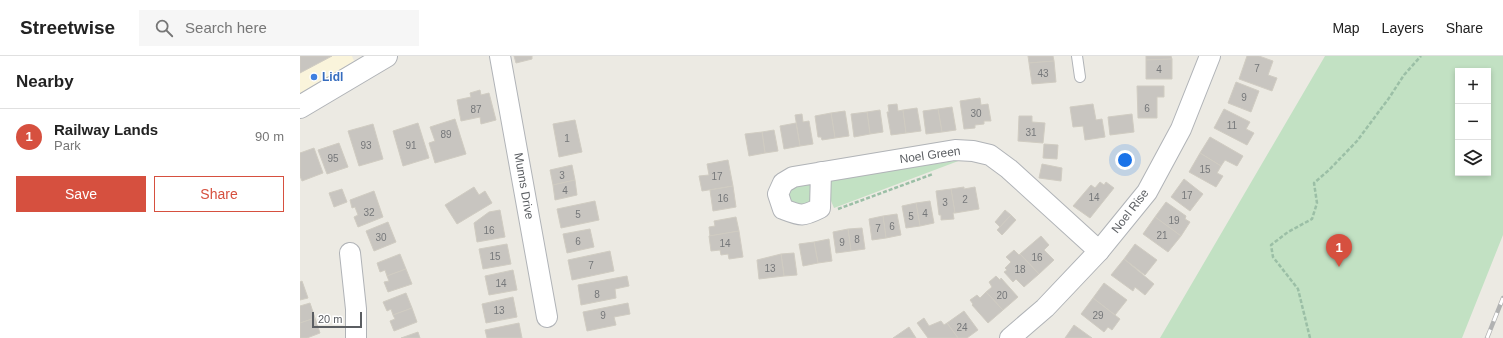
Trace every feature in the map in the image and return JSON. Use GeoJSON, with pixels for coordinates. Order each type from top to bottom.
{"type":"FeatureCollection","features":[{"type":"Feature","properties":{"kind":"street"},"geometry":{"type":"LineString","coordinates":[[300,107],[386,56]]}},
{"type":"Feature","properties":{"kind":"street","name":"Munns Drive"},"geometry":{"type":"LineString","coordinates":[[500,56],[547,317]]}},
{"type":"Feature","properties":{"kind":"street","name":"Noel Rise"},"geometry":{"type":"LineString","coordinates":[[1010,338],[1045,308],[1098,251],[1147,192],[1181,129],[1210,56]]}},
{"type":"Feature","properties":{"kind":"street","name":"Noel Green"},"geometry":{"type":"LineString","coordinates":[[820,208],[808,214],[800,215],[782,209],[778,194],[782,184],[793,177],[821,172],[955,150],[974,151],[990,155],[1008,169],[1098,251]]}},
{"type":"Feature","properties":{"kind":"street"},"geometry":{"type":"LineString","coordinates":[[820,208],[821,172]]}},
{"type":"Feature","properties":{"kind":"street"},"geometry":{"type":"LineString","coordinates":[[350,253],[356,309],[356,338]]}},
{"type":"Feature","properties":{"kind":"lane"},"geometry":{"type":"LineString","coordinates":[[1077,56],[1080,77]]}},
{"type":"Feature","properties":{"kind":"path"},"geometry":{"type":"LineString","coordinates":[[1310,338],[1298,290],[1273,257],[1271,246],[1288,232],[1312,219],[1317,202],[1314,183],[1357,141],[1404,75],[1421,56]]}},
{"type":"Feature","properties":{"kind":"path"},"geometry":{"type":"LineString","coordinates":[[820,208],[824,215],[935,173]]}},
{"type":"Feature","properties":{"kind":"shaded area","name":"Lidl"},"geometry":{"type":"Polygon","coordinates":[[[300,56],[352,56],[354,61],[300,93],[300,56]]]}},
{"type":"Feature","properties":{"kind":"green space"},"geometry":{"type":"Polygon","coordinates":[[[1325,56],[1503,56],[1503,235],[1462,338],[1160,338],[1325,56]]]}},
{"type":"Feature","properties":{"kind":"green space"},"geometry":{"type":"Polygon","coordinates":[[[961,160],[834,208],[826,189],[831,180],[961,160]]]}},
{"type":"Feature","properties":{"kind":"green space"},"geometry":{"type":"Polygon","coordinates":[[[803,182],[812,185],[816,191],[808,208],[787,205],[787,188],[803,182]]]}},
{"type":"Feature","properties":{"kind":"building"},"geometry":{"type":"Polygon","coordinates":[[[300,56],[332,56],[300,73],[300,56]]]}},
{"type":"Feature","properties":{"kind":"building"},"geometry":{"type":"Polygon","coordinates":[[[514,56],[532,56],[532,59],[516,63],[514,56]]]}},
{"type":"Feature","properties":{"kind":"building"},"geometry":{"type":"Polygon","coordinates":[[[1028,56],[1053,56],[1054,61],[1029,63],[1028,56]]]}},
{"type":"Feature","properties":{"kind":"building"},"geometry":{"type":"Polygon","coordinates":[[[1146,56],[1171,56],[1172,59],[1146,60],[1146,56]]]}},
{"type":"Feature","properties":{"kind":"building"},"geometry":{"type":"Polygon","coordinates":[[[1247,56],[1259,56],[1273,61],[1268,75],[1277,78],[1272,91],[1239,79],[1247,56]]]}},
{"type":"Feature","properties":{"kind":"building"},"geometry":{"type":"Polygon","coordinates":[[[1172,59],[1172,79],[1146,79],[1146,60],[1172,59]]]}},
{"type":"Feature","properties":{"kind":"building"},"geometry":{"type":"Polygon","coordinates":[[[1054,61],[1056,82],[1032,84],[1029,63],[1054,61]]]}},
{"type":"Feature","properties":{"kind":"building"},"geometry":{"type":"Polygon","coordinates":[[[1236,82],[1259,91],[1251,112],[1228,103],[1236,82]]]}},
{"type":"Feature","properties":{"kind":"building"},"geometry":{"type":"Polygon","coordinates":[[[1137,86],[1164,86],[1164,97],[1157,97],[1157,118],[1138,118],[1137,86]]]}},
{"type":"Feature","properties":{"kind":"building"},"geometry":{"type":"Polygon","coordinates":[[[480,90],[481,95],[489,93],[496,120],[481,124],[480,117],[461,121],[457,100],[471,97],[470,93],[480,90]]]}},
{"type":"Feature","properties":{"kind":"building"},"geometry":{"type":"Polygon","coordinates":[[[980,98],[981,105],[988,104],[991,121],[984,121],[984,124],[975,125],[975,128],[964,129],[960,101],[980,98]]]}},
{"type":"Feature","properties":{"kind":"building"},"geometry":{"type":"Polygon","coordinates":[[[897,104],[898,111],[903,110],[906,133],[891,135],[887,112],[889,112],[888,105],[897,104]]]}},
{"type":"Feature","properties":{"kind":"building"},"geometry":{"type":"Polygon","coordinates":[[[1093,104],[1096,120],[1102,119],[1105,137],[1085,140],[1083,126],[1073,127],[1070,107],[1093,104]]]}},
{"type":"Feature","properties":{"kind":"building"},"geometry":{"type":"Polygon","coordinates":[[[952,107],[956,130],[942,132],[938,109],[952,107]]]}},
{"type":"Feature","properties":{"kind":"building"},"geometry":{"type":"Polygon","coordinates":[[[917,108],[921,131],[906,133],[903,110],[917,108]]]}},
{"type":"Feature","properties":{"kind":"building"},"geometry":{"type":"Polygon","coordinates":[[[938,109],[942,132],[926,134],[923,111],[938,109]]]}},
{"type":"Feature","properties":{"kind":"building"},"geometry":{"type":"Polygon","coordinates":[[[1224,109],[1250,122],[1246,129],[1254,133],[1247,145],[1214,128],[1224,109]]]}},
{"type":"Feature","properties":{"kind":"building"},"geometry":{"type":"Polygon","coordinates":[[[880,110],[883,132],[870,134],[867,112],[880,110]]]}},
{"type":"Feature","properties":{"kind":"building"},"geometry":{"type":"Polygon","coordinates":[[[845,111],[849,136],[835,138],[831,113],[845,111]]]}},
{"type":"Feature","properties":{"kind":"building"},"geometry":{"type":"Polygon","coordinates":[[[867,112],[870,134],[854,137],[851,114],[867,112]]]}},
{"type":"Feature","properties":{"kind":"building"},"geometry":{"type":"Polygon","coordinates":[[[831,113],[835,138],[822,140],[821,137],[818,137],[815,116],[831,113]]]}},
{"type":"Feature","properties":{"kind":"building"},"geometry":{"type":"Polygon","coordinates":[[[802,114],[803,122],[809,121],[813,144],[800,146],[795,115],[802,114]]]}},
{"type":"Feature","properties":{"kind":"building"},"geometry":{"type":"Polygon","coordinates":[[[1132,114],[1134,132],[1110,135],[1108,117],[1132,114]]]}},
{"type":"Feature","properties":{"kind":"building"},"geometry":{"type":"Polygon","coordinates":[[[1019,116],[1032,116],[1032,122],[1045,123],[1043,143],[1018,141],[1019,116]]]}},
{"type":"Feature","properties":{"kind":"building"},"geometry":{"type":"Polygon","coordinates":[[[455,119],[466,154],[435,163],[429,143],[435,141],[430,127],[455,119]]]}},
{"type":"Feature","properties":{"kind":"building"},"geometry":{"type":"Polygon","coordinates":[[[575,120],[582,152],[559,157],[553,124],[575,120]]]}},
{"type":"Feature","properties":{"kind":"building"},"geometry":{"type":"Polygon","coordinates":[[[418,123],[429,158],[403,166],[393,131],[418,123]]]}},
{"type":"Feature","properties":{"kind":"building"},"geometry":{"type":"Polygon","coordinates":[[[796,123],[800,146],[784,149],[780,126],[796,123]]]}},
{"type":"Feature","properties":{"kind":"building"},"geometry":{"type":"Polygon","coordinates":[[[373,124],[383,159],[359,166],[348,131],[373,124]]]}},
{"type":"Feature","properties":{"kind":"building"},"geometry":{"type":"Polygon","coordinates":[[[774,130],[778,151],[765,153],[762,132],[774,130]]]}},
{"type":"Feature","properties":{"kind":"building"},"geometry":{"type":"Polygon","coordinates":[[[762,132],[765,153],[749,156],[745,134],[762,132]]]}},
{"type":"Feature","properties":{"kind":"building"},"geometry":{"type":"Polygon","coordinates":[[[1210,137],[1243,156],[1237,166],[1225,160],[1221,166],[1200,153],[1210,137]]]}},
{"type":"Feature","properties":{"kind":"building"},"geometry":{"type":"Polygon","coordinates":[[[339,143],[348,167],[327,174],[318,150],[339,143]]]}},
{"type":"Feature","properties":{"kind":"building"},"geometry":{"type":"Polygon","coordinates":[[[1044,144],[1058,145],[1057,159],[1043,158],[1044,144]]]}},
{"type":"Feature","properties":{"kind":"building"},"geometry":{"type":"Polygon","coordinates":[[[314,148],[323,173],[302,181],[300,176],[300,153],[314,148]]]}},
{"type":"Feature","properties":{"kind":"building"},"geometry":{"type":"Polygon","coordinates":[[[1200,153],[1221,166],[1217,173],[1223,176],[1216,187],[1189,172],[1200,153]]]}},
{"type":"Feature","properties":{"kind":"building"},"geometry":{"type":"Polygon","coordinates":[[[728,160],[733,186],[702,191],[699,176],[709,175],[707,164],[728,160]]]}},
{"type":"Feature","properties":{"kind":"building"},"geometry":{"type":"Polygon","coordinates":[[[1042,164],[1062,168],[1061,181],[1039,178],[1042,164]]]}},
{"type":"Feature","properties":{"kind":"building"},"geometry":{"type":"Polygon","coordinates":[[[572,165],[575,180],[553,185],[550,170],[572,165]]]}},
{"type":"Feature","properties":{"kind":"building"},"geometry":{"type":"Polygon","coordinates":[[[1184,179],[1203,194],[1190,211],[1171,197],[1184,179]]]}},
{"type":"Feature","properties":{"kind":"building"},"geometry":{"type":"Polygon","coordinates":[[[575,180],[577,195],[555,200],[553,185],[575,180]]]}},
{"type":"Feature","properties":{"kind":"building"},"geometry":{"type":"Polygon","coordinates":[[[1100,182],[1104,185],[1106,182],[1114,188],[1090,218],[1073,206],[1091,185],[1095,188],[1100,182]]]}},
{"type":"Feature","properties":{"kind":"building"},"geometry":{"type":"Polygon","coordinates":[[[733,186],[736,207],[713,211],[710,190],[733,186]]]}},
{"type":"Feature","properties":{"kind":"building"},"geometry":{"type":"Polygon","coordinates":[[[474,187],[479,195],[485,191],[492,203],[457,224],[445,205],[474,187]]]}},
{"type":"Feature","properties":{"kind":"building"},"geometry":{"type":"Polygon","coordinates":[[[964,187],[964,189],[975,187],[979,209],[955,213],[951,189],[964,187]]]}},
{"type":"Feature","properties":{"kind":"building"},"geometry":{"type":"Polygon","coordinates":[[[342,189],[347,202],[334,207],[329,193],[342,189]]]}},
{"type":"Feature","properties":{"kind":"building"},"geometry":{"type":"Polygon","coordinates":[[[951,189],[955,213],[953,213],[954,219],[941,220],[936,191],[951,189]]]}},
{"type":"Feature","properties":{"kind":"building"},"geometry":{"type":"Polygon","coordinates":[[[374,191],[383,217],[358,227],[354,217],[358,215],[355,207],[352,208],[350,200],[374,191]]]}},
{"type":"Feature","properties":{"kind":"building"},"geometry":{"type":"Polygon","coordinates":[[[595,201],[599,220],[561,228],[557,209],[595,201]]]}},
{"type":"Feature","properties":{"kind":"building"},"geometry":{"type":"Polygon","coordinates":[[[930,201],[934,223],[920,226],[916,203],[930,201]]]}},
{"type":"Feature","properties":{"kind":"building"},"geometry":{"type":"Polygon","coordinates":[[[1166,202],[1186,216],[1185,219],[1190,222],[1181,236],[1155,217],[1166,202]]]}},
{"type":"Feature","properties":{"kind":"building"},"geometry":{"type":"Polygon","coordinates":[[[916,203],[920,226],[906,228],[902,206],[916,203]]]}},
{"type":"Feature","properties":{"kind":"building"},"geometry":{"type":"Polygon","coordinates":[[[500,210],[505,237],[477,242],[474,223],[489,212],[500,210]]]}},
{"type":"Feature","properties":{"kind":"building"},"geometry":{"type":"Polygon","coordinates":[[[1005,210],[1011,215],[1000,227],[995,222],[1005,210]]]}},
{"type":"Feature","properties":{"kind":"building"},"geometry":{"type":"Polygon","coordinates":[[[897,214],[901,235],[886,238],[883,216],[897,214]]]}},
{"type":"Feature","properties":{"kind":"building"},"geometry":{"type":"Polygon","coordinates":[[[1011,215],[1016,220],[1002,235],[997,230],[1011,215]]]}},
{"type":"Feature","properties":{"kind":"building"},"geometry":{"type":"Polygon","coordinates":[[[883,216],[886,238],[872,240],[869,219],[883,216]]]}},
{"type":"Feature","properties":{"kind":"building"},"geometry":{"type":"Polygon","coordinates":[[[736,217],[739,231],[710,236],[709,227],[715,226],[714,221],[736,217]]]}},
{"type":"Feature","properties":{"kind":"building"},"geometry":{"type":"Polygon","coordinates":[[[1155,217],[1181,236],[1168,252],[1143,234],[1155,217]]]}},
{"type":"Feature","properties":{"kind":"building"},"geometry":{"type":"Polygon","coordinates":[[[388,222],[396,242],[374,251],[366,231],[388,222]]]}},
{"type":"Feature","properties":{"kind":"building"},"geometry":{"type":"Polygon","coordinates":[[[862,228],[865,249],[851,251],[848,229],[862,228]]]}},
{"type":"Feature","properties":{"kind":"building"},"geometry":{"type":"Polygon","coordinates":[[[590,229],[594,247],[567,253],[563,234],[590,229]]]}},
{"type":"Feature","properties":{"kind":"building"},"geometry":{"type":"Polygon","coordinates":[[[848,229],[851,251],[836,253],[833,232],[848,229]]]}},
{"type":"Feature","properties":{"kind":"building"},"geometry":{"type":"Polygon","coordinates":[[[739,231],[743,257],[729,259],[728,254],[721,255],[720,250],[711,251],[709,236],[739,231]]]}},
{"type":"Feature","properties":{"kind":"building"},"geometry":{"type":"Polygon","coordinates":[[[1041,236],[1049,245],[1044,250],[1054,260],[1039,274],[1020,254],[1041,236]]]}},
{"type":"Feature","properties":{"kind":"building"},"geometry":{"type":"Polygon","coordinates":[[[829,239],[832,261],[818,263],[814,242],[829,239]]]}},
{"type":"Feature","properties":{"kind":"building"},"geometry":{"type":"Polygon","coordinates":[[[814,242],[818,263],[803,266],[799,244],[814,242]]]}},
{"type":"Feature","properties":{"kind":"building"},"geometry":{"type":"Polygon","coordinates":[[[507,244],[511,264],[483,269],[479,249],[507,244]]]}},
{"type":"Feature","properties":{"kind":"building"},"geometry":{"type":"Polygon","coordinates":[[[1135,244],[1157,260],[1145,275],[1124,259],[1135,244]]]}},
{"type":"Feature","properties":{"kind":"building"},"geometry":{"type":"Polygon","coordinates":[[[1014,250],[1019,255],[1020,254],[1039,274],[1024,287],[1016,279],[1013,282],[1004,272],[1007,270],[1005,268],[1011,262],[1006,257],[1014,250]]]}},
{"type":"Feature","properties":{"kind":"building"},"geometry":{"type":"Polygon","coordinates":[[[610,251],[614,271],[572,280],[568,260],[610,251]]]}},
{"type":"Feature","properties":{"kind":"building"},"geometry":{"type":"Polygon","coordinates":[[[794,253],[797,275],[784,276],[781,254],[794,253]]]}},
{"type":"Feature","properties":{"kind":"building"},"geometry":{"type":"Polygon","coordinates":[[[400,254],[406,269],[387,276],[385,270],[380,272],[377,263],[400,254]]]}},
{"type":"Feature","properties":{"kind":"building"},"geometry":{"type":"Polygon","coordinates":[[[781,254],[784,276],[759,279],[757,260],[781,254]]]}},
{"type":"Feature","properties":{"kind":"building"},"geometry":{"type":"Polygon","coordinates":[[[1124,259],[1154,284],[1145,295],[1135,287],[1133,291],[1111,275],[1124,259]]]}},
{"type":"Feature","properties":{"kind":"building"},"geometry":{"type":"Polygon","coordinates":[[[406,269],[412,284],[388,292],[384,282],[389,281],[387,276],[406,269]]]}},
{"type":"Feature","properties":{"kind":"building"},"geometry":{"type":"Polygon","coordinates":[[[513,270],[517,290],[489,295],[485,276],[513,270]]]}},
{"type":"Feature","properties":{"kind":"building"},"geometry":{"type":"Polygon","coordinates":[[[627,276],[629,286],[615,289],[616,298],[581,305],[578,285],[627,276]]]}},
{"type":"Feature","properties":{"kind":"building"},"geometry":{"type":"Polygon","coordinates":[[[996,276],[1000,280],[1001,278],[1018,297],[1003,310],[986,292],[992,287],[989,282],[996,276]]]}},
{"type":"Feature","properties":{"kind":"building"},"geometry":{"type":"Polygon","coordinates":[[[302,281],[308,298],[300,300],[300,282],[302,281]]]}},
{"type":"Feature","properties":{"kind":"building"},"geometry":{"type":"Polygon","coordinates":[[[1104,283],[1127,300],[1115,315],[1093,298],[1104,283]]]}},
{"type":"Feature","properties":{"kind":"building"},"geometry":{"type":"Polygon","coordinates":[[[986,292],[1003,310],[988,323],[972,305],[973,304],[970,300],[977,295],[980,298],[986,292]]]}},
{"type":"Feature","properties":{"kind":"building"},"geometry":{"type":"Polygon","coordinates":[[[406,293],[412,308],[393,315],[391,309],[387,311],[383,302],[406,293]]]}},
{"type":"Feature","properties":{"kind":"building"},"geometry":{"type":"Polygon","coordinates":[[[513,297],[517,317],[486,323],[482,304],[513,297]]]}},
{"type":"Feature","properties":{"kind":"building"},"geometry":{"type":"Polygon","coordinates":[[[1093,298],[1120,319],[1112,330],[1108,327],[1104,332],[1081,314],[1093,298]]]}},
{"type":"Feature","properties":{"kind":"building"},"geometry":{"type":"Polygon","coordinates":[[[310,303],[315,318],[300,323],[300,306],[310,303]]]}},
{"type":"Feature","properties":{"kind":"building"},"geometry":{"type":"Polygon","coordinates":[[[628,303],[630,314],[614,317],[616,325],[587,331],[583,312],[628,303]]]}},
{"type":"Feature","properties":{"kind":"building"},"geometry":{"type":"Polygon","coordinates":[[[412,308],[417,322],[394,331],[390,321],[395,319],[393,315],[412,308]]]}},
{"type":"Feature","properties":{"kind":"building"},"geometry":{"type":"Polygon","coordinates":[[[964,311],[978,330],[967,338],[958,338],[947,323],[964,311]]]}},
{"type":"Feature","properties":{"kind":"building"},"geometry":{"type":"Polygon","coordinates":[[[315,318],[320,333],[307,338],[300,338],[300,323],[315,318]]]}},
{"type":"Feature","properties":{"kind":"building"},"geometry":{"type":"Polygon","coordinates":[[[924,318],[929,326],[941,321],[944,325],[947,323],[958,338],[928,338],[917,323],[924,318]]]}},
{"type":"Feature","properties":{"kind":"building"},"geometry":{"type":"Polygon","coordinates":[[[519,323],[522,338],[487,338],[485,330],[519,323]]]}},
{"type":"Feature","properties":{"kind":"building"},"geometry":{"type":"Polygon","coordinates":[[[1074,325],[1092,338],[1065,338],[1074,325]]]}},
{"type":"Feature","properties":{"kind":"building"},"geometry":{"type":"Polygon","coordinates":[[[909,327],[916,338],[893,338],[909,327]]]}},
{"type":"Feature","properties":{"kind":"building"},"geometry":{"type":"Polygon","coordinates":[[[418,332],[420,338],[401,338],[418,332]]]}},
{"type":"Feature","properties":{"kind":"railway"},"geometry":{"type":"LineString","coordinates":[[1487,338],[1503,298]]}},
{"type":"Feature","properties":{"kind":"place","name":"Lidl"},"geometry":{"type":"Point","coordinates":[314,77]}},
{"type":"Feature","properties":{"kind":"place","name":"Railway Lands"},"geometry":{"type":"Point","coordinates":[1339,267]}}]}
